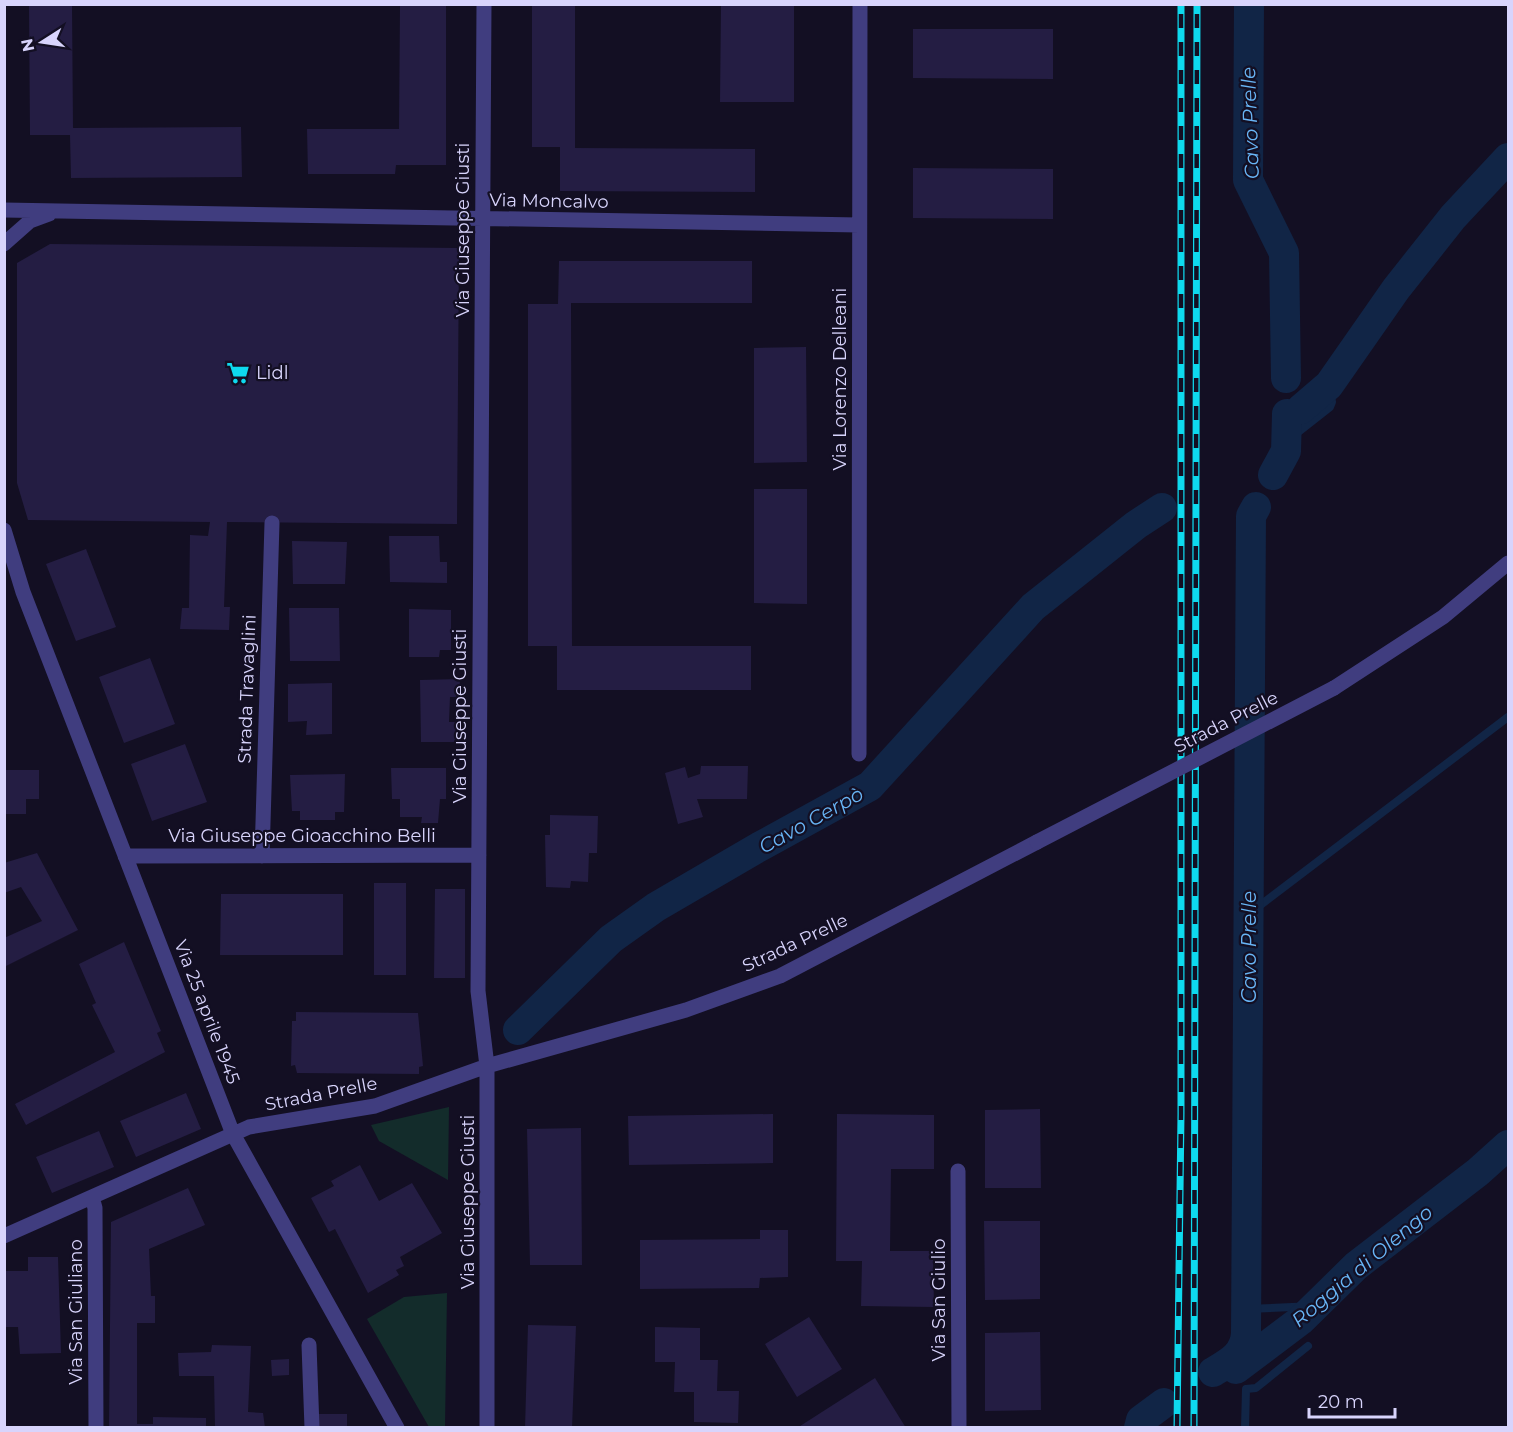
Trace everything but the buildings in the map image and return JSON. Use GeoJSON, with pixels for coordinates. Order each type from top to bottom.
{"type":"FeatureCollection","features":[{"type":"Feature","properties":{"kind":"street","name":"Via Giuseppe Giusti"},"geometry":{"type":"LineString","coordinates":[[484,4],[478,992],[487,1065],[487,1428]]}},
{"type":"Feature","properties":{"kind":"street","name":"Via Lorenzo Delleani"},"geometry":{"type":"LineString","coordinates":[[859,754],[860,4]]}},
{"type":"Feature","properties":{"kind":"street"},"geometry":{"type":"LineString","coordinates":[[4,210],[39,211]]}},
{"type":"Feature","properties":{"kind":"street","name":"Via Moncalvo"},"geometry":{"type":"LineString","coordinates":[[4,231],[39,211],[860,225]]}},
{"type":"Feature","properties":{"kind":"street","name":"Via Moncalvo"},"geometry":{"type":"LineString","coordinates":[[4,244],[30,221],[57,211]]}},
{"type":"Feature","properties":{"kind":"street","name":"Strada Travaglini"},"geometry":{"type":"LineString","coordinates":[[262,855],[272,523]]}},
{"type":"Feature","properties":{"kind":"street","name":"Via 25 aprile 1945"},"geometry":{"type":"LineString","coordinates":[[4,530],[23,592],[233,1134],[397,1428]]}},
{"type":"Feature","properties":{"kind":"street","name":"Via 25 aprile 1945"},"geometry":{"type":"LineString","coordinates":[[4,560],[23,592]]}},
{"type":"Feature","properties":{"kind":"street","name":"Strada Prelle"},"geometry":{"type":"LineString","coordinates":[[4,1236],[249,1127],[375,1106],[487,1065],[686,1010],[780,976],[1334,688],[1443,617],[1509,563]]}},
{"type":"Feature","properties":{"kind":"street","name":"Via Giuseppe Gioacchino Belli"},"geometry":{"type":"LineString","coordinates":[[125,856],[479,855]]}},
{"type":"Feature","properties":{"kind":"street","name":"Via San Giulio"},"geometry":{"type":"LineString","coordinates":[[958,1172],[959,1428]]}},
{"type":"Feature","properties":{"kind":"street","name":"Via San Giuliano"},"geometry":{"type":"LineString","coordinates":[[93,1197],[95,1208],[96,1428]]}},
{"type":"Feature","properties":{"kind":"street"},"geometry":{"type":"LineString","coordinates":[[309,1346],[312,1428]]}},
{"type":"Feature","properties":{"kind":"green space"},"geometry":{"type":"Polygon","coordinates":[[[449,1107],[448,1180],[379,1141],[371,1125],[449,1107]]]}},
{"type":"Feature","properties":{"kind":"green space"},"geometry":{"type":"Polygon","coordinates":[[[447,1293],[445,1427],[429,1427],[367,1319],[404,1297],[447,1293]]]}},
{"type":"Feature","properties":{"kind":"waterway","name":"Cavo Prelle"},"geometry":{"type":"LineString","coordinates":[[1249,4],[1248,180],[1284,253],[1286,378]]}},
{"type":"Feature","properties":{"kind":"waterway"},"geometry":{"type":"LineString","coordinates":[[1301,409],[1329,385],[1396,289],[1453,217],[1508,158]]}},
{"type":"Feature","properties":{"kind":"waterway"},"geometry":{"type":"LineString","coordinates":[[1288,440],[1330,407],[1332,402],[1329,385]]}},
{"type":"Feature","properties":{"kind":"waterway","name":"Cavo Prelle"},"geometry":{"type":"LineString","coordinates":[[1273,475],[1286,451],[1287,414]]}},
{"type":"Feature","properties":{"kind":"waterway","name":"Cavo Prelle"},"geometry":{"type":"LineString","coordinates":[[1213,1372],[1231,1361],[1240,1352],[1246,1333],[1251,516],[1256,507]]}},
{"type":"Feature","properties":{"kind":"waterway","name":"Cavo Cerpò"},"geometry":{"type":"LineString","coordinates":[[518,1030],[611,939],[656,907],[870,786],[1033,607],[1136,525],[1162,508]]}},
{"type":"Feature","properties":{"kind":"waterway"},"geometry":{"type":"LineString","coordinates":[[1250,913],[1508,717]]}},
{"type":"Feature","properties":{"kind":"waterway","name":"Roggia di Olengo"},"geometry":{"type":"LineString","coordinates":[[1236,1369],[1301,1320],[1356,1266],[1478,1172],[1508,1145]]}},
{"type":"Feature","properties":{"kind":"waterway"},"geometry":{"type":"LineString","coordinates":[[1247,1309],[1314,1306]]}},
{"type":"Feature","properties":{"kind":"waterway"},"geometry":{"type":"LineString","coordinates":[[1245,1428],[1246,1389],[1256,1388],[1308,1346]]}},
{"type":"Feature","properties":{"kind":"waterway","name":"Cavo Prelle"},"geometry":{"type":"LineString","coordinates":[[1139,1428],[1141,1420],[1164,1403]]}},
{"type":"Feature","properties":{"kind":"railway"},"geometry":{"type":"LineString","coordinates":[[1177,1428],[1181,1114],[1181,4]]}},
{"type":"Feature","properties":{"kind":"railway"},"geometry":{"type":"LineString","coordinates":[[1194,1428],[1197,4]]}},
{"type":"Feature","properties":{"kind":"place","name":"Lidl"},"geometry":{"type":"Point","coordinates":[238,373]}}]}
